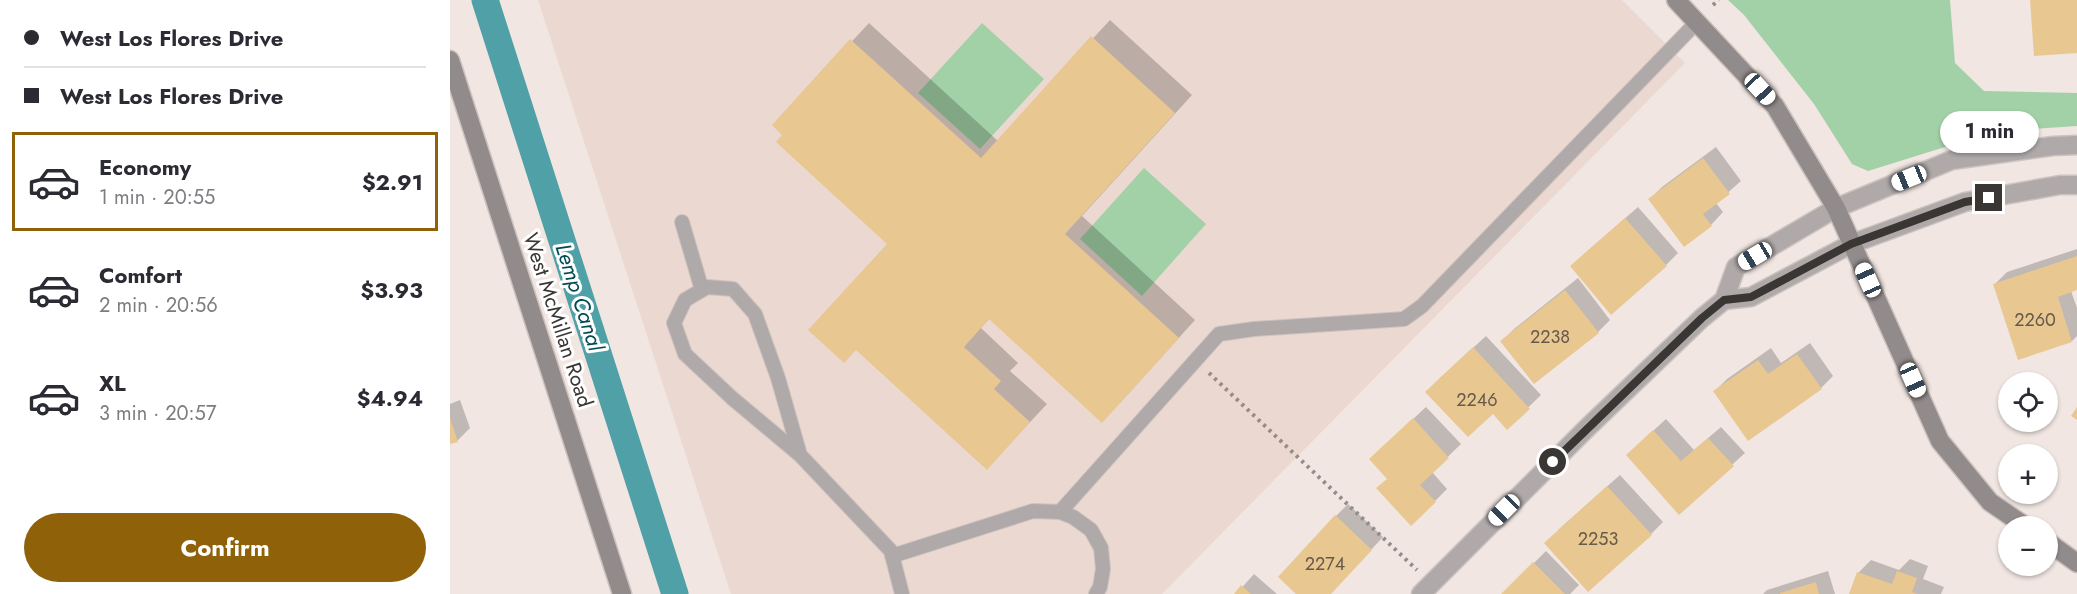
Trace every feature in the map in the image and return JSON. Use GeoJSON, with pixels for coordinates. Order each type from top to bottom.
{"type":"FeatureCollection","features":[{"type":"Feature","properties":{"kind":"street"},"geometry":{"type":"LineString","coordinates":[[1676,0],[1775,106],[1836,208],[1940,441],[1990,502],[2010,516]]}},
{"type":"Feature","properties":{"kind":"street","name":"West McMillan Road"},"geometry":{"type":"LineString","coordinates":[[450,60],[622,594]]}},
{"type":"Feature","properties":{"kind":"street"},"geometry":{"type":"LineString","coordinates":[[1422,593],[1586,429],[1702,318],[1724,300],[1736,267],[1836,208],[1952,160],[2053,146],[2077,145]]}},
{"type":"Feature","properties":{"kind":"street"},"geometry":{"type":"LineString","coordinates":[[1724,300],[1751,297],[1851,244],[1965,202],[2060,185],[2077,185]]}},
{"type":"Feature","properties":{"kind":"street"},"geometry":{"type":"LineString","coordinates":[[2058,549],[2077,563]]}},
{"type":"Feature","properties":{"kind":"lane"},"geometry":{"type":"LineString","coordinates":[[1060,512],[1219,334],[1254,329],[1404,319],[1422,306],[1697,22]]}},
{"type":"Feature","properties":{"kind":"lane"},"geometry":{"type":"LineString","coordinates":[[682,222],[702,290]]}},
{"type":"Feature","properties":{"kind":"lane"},"geometry":{"type":"LineString","coordinates":[[800,455],[778,378],[755,314],[733,289],[707,287],[685,300],[674,323],[685,354],[732,398],[800,455],[891,551],[902,594]]}},
{"type":"Feature","properties":{"kind":"lane"},"geometry":{"type":"LineString","coordinates":[[892,556],[1033,511],[1060,512],[1091,530],[1101,548],[1103,570],[1100,587],[1096,594]]}},
{"type":"Feature","properties":{"kind":"path"},"geometry":{"type":"LineString","coordinates":[[1713,5],[1719,0]]}},
{"type":"Feature","properties":{"kind":"path"},"geometry":{"type":"LineString","coordinates":[[1195,361],[1416,568],[1422,593]]}},
{"type":"Feature","properties":{"kind":"shaded area"},"geometry":{"type":"Polygon","coordinates":[[[538,0],[1622,0],[1685,63],[1162,594],[731,594],[538,0]]]}},
{"type":"Feature","properties":{"kind":"green space"},"geometry":{"type":"Polygon","coordinates":[[[1728,0],[1950,0],[1955,63],[1984,91],[2077,93],[2077,126],[2033,129],[1961,142],[1868,171],[1852,164],[1814,104],[1744,15],[1728,0]]]}},
{"type":"Feature","properties":{"kind":"green space"},"geometry":{"type":"Polygon","coordinates":[[[982,23],[1044,79],[980,149],[918,93],[982,23]]]}},
{"type":"Feature","properties":{"kind":"green space"},"geometry":{"type":"Polygon","coordinates":[[[1144,168],[1206,224],[1142,296],[1080,239],[1144,168]]]}},
{"type":"Feature","properties":{"kind":"building"},"geometry":{"type":"Polygon","coordinates":[[[2030,0],[2077,0],[2077,53],[2034,56],[2030,0]]]}},
{"type":"Feature","properties":{"kind":"building"},"geometry":{"type":"Polygon","coordinates":[[[1091,36],[1175,113],[1065,234],[1179,338],[1102,423],[989,319],[964,347],[1001,381],[994,389],[1030,422],[987,470],[856,350],[844,363],[808,330],[887,244],[776,142],[782,135],[772,125],[850,39],[981,158],[1091,36]]]}},
{"type":"Feature","properties":{"kind":"building"},"geometry":{"type":"Polygon","coordinates":[[[1703,158],[1730,194],[1703,214],[1712,226],[1684,247],[1648,199],[1703,158]]]}},
{"type":"Feature","properties":{"kind":"building"},"geometry":{"type":"Polygon","coordinates":[[[1625,218],[1667,266],[1611,315],[1570,266],[1625,218]]]}},
{"type":"Feature","properties":{"kind":"building"},"geometry":{"type":"Polygon","coordinates":[[[2077,256],[2077,290],[2058,297],[2072,342],[2018,360],[1993,284],[2077,256]]]}},
{"type":"Feature","properties":{"kind":"building"},"geometry":{"type":"Polygon","coordinates":[[[1565,290],[1599,333],[1534,384],[1500,341],[1565,290]]]}},
{"type":"Feature","properties":{"kind":"building"},"geometry":{"type":"Polygon","coordinates":[[[1473,347],[1530,409],[1507,430],[1493,414],[1468,437],[1425,392],[1473,347]]]}},
{"type":"Feature","properties":{"kind":"building"},"geometry":{"type":"Polygon","coordinates":[[[1797,354],[1822,389],[1748,441],[1713,391],[1758,360],[1768,374],[1797,354]]]}},
{"type":"Feature","properties":{"kind":"building"},"geometry":{"type":"Polygon","coordinates":[[[2077,407],[2077,420],[2071,416],[2077,407]]]}},
{"type":"Feature","properties":{"kind":"building"},"geometry":{"type":"Polygon","coordinates":[[[450,418],[458,442],[450,444],[450,418]]]}},
{"type":"Feature","properties":{"kind":"building"},"geometry":{"type":"Polygon","coordinates":[[[1413,418],[1449,458],[1420,485],[1436,502],[1411,526],[1376,488],[1387,479],[1369,459],[1413,418]]]}},
{"type":"Feature","properties":{"kind":"building"},"geometry":{"type":"Polygon","coordinates":[[[1653,430],[1681,461],[1708,438],[1734,466],[1679,515],[1626,455],[1653,430]]]}},
{"type":"Feature","properties":{"kind":"building"},"geometry":{"type":"Polygon","coordinates":[[[1607,486],[1652,535],[1588,592],[1544,543],[1607,486]]]}},
{"type":"Feature","properties":{"kind":"building"},"geometry":{"type":"Polygon","coordinates":[[[1335,515],[1372,550],[1331,594],[1296,594],[1278,577],[1335,515]]]}},
{"type":"Feature","properties":{"kind":"building"},"geometry":{"type":"Polygon","coordinates":[[[1533,562],[1565,594],[1501,594],[1533,562]]]}},
{"type":"Feature","properties":{"kind":"building"},"geometry":{"type":"Polygon","coordinates":[[[1897,571],[1917,578],[1912,592],[1917,594],[1849,594],[1857,572],[1892,584],[1897,571]]]}},
{"type":"Feature","properties":{"kind":"building"},"geometry":{"type":"Polygon","coordinates":[[[1816,582],[1819,594],[1780,594],[1780,593],[1816,582]]]}},
{"type":"Feature","properties":{"kind":"building"},"geometry":{"type":"Polygon","coordinates":[[[1241,585],[1251,594],[1234,594],[1241,585]]]}},
{"type":"Feature","properties":{"kind":"waterway","name":"Lemp Canal"},"geometry":{"type":"LineString","coordinates":[[485,0],[675,594]]}},
{"type":"Feature","properties":{"kind":"route"},"geometry":{"type":"LineString","coordinates":[[1553,462],[1702,318],[1724,300],[1751,297],[1851,244],[1965,202],[1989,198]]}}]}
